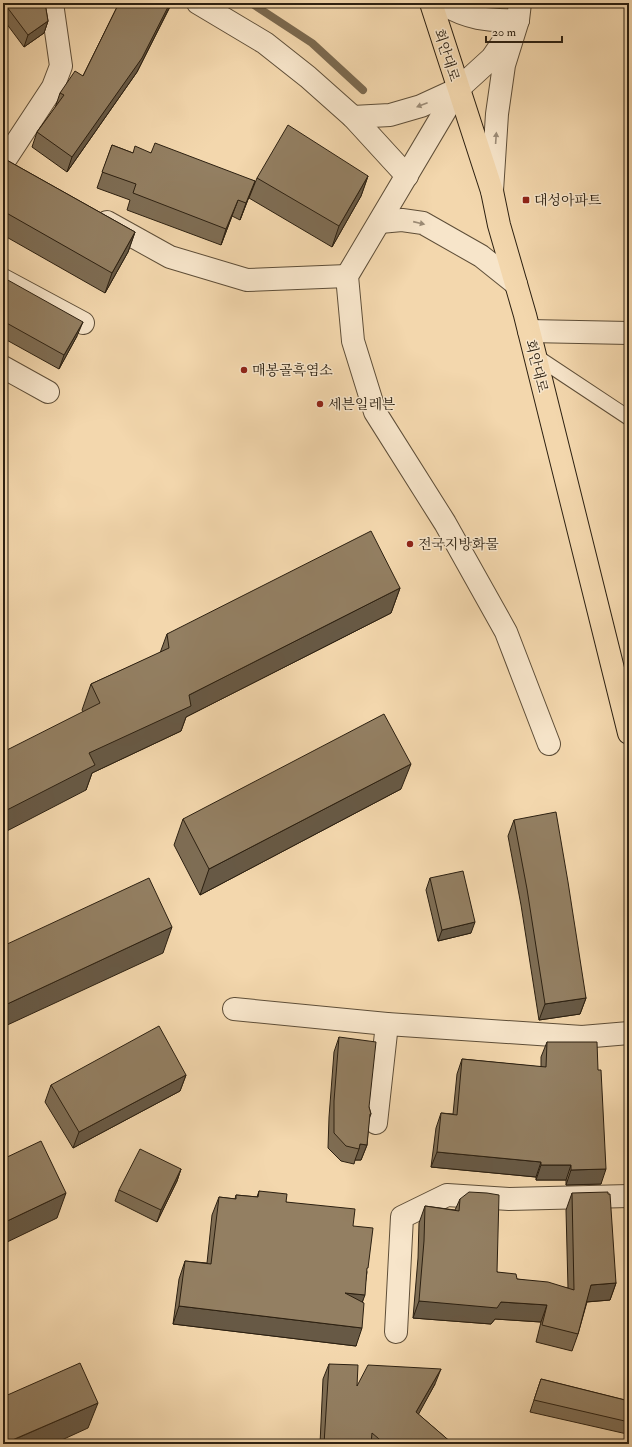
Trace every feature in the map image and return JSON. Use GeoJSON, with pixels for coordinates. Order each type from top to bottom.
{"type":"FeatureCollection","features":[{"type":"Feature","properties":{"kind":"main road","name":"회안대로"},"geometry":{"type":"LineString","coordinates":[[431,3],[492,191],[499,224],[529,331],[601,615],[629,733]]}},
{"type":"Feature","properties":{"kind":"street"},"geometry":{"type":"LineString","coordinates":[[8,167],[53,87],[61,66],[52,3]]}},
{"type":"Feature","properties":{"kind":"street"},"geometry":{"type":"LineString","coordinates":[[198,3],[265,43],[308,77],[353,117],[407,176]]}},
{"type":"Feature","properties":{"kind":"street"},"geometry":{"type":"LineString","coordinates":[[441,3],[470,17],[493,21],[519,12]]}},
{"type":"Feature","properties":{"kind":"street"},"geometry":{"type":"LineString","coordinates":[[519,12],[492,58],[458,89],[347,276],[353,341],[375,412],[445,523],[506,632],[549,744]]}},
{"type":"Feature","properties":{"kind":"street"},"geometry":{"type":"LineString","coordinates":[[492,191],[497,114],[504,65],[519,12]]}},
{"type":"Feature","properties":{"kind":"street"},"geometry":{"type":"LineString","coordinates":[[353,117],[390,115],[421,106],[458,89]]}},
{"type":"Feature","properties":{"kind":"street"},"geometry":{"type":"LineString","coordinates":[[87,211],[170,257],[247,280],[347,276]]}},
{"type":"Feature","properties":{"kind":"street"},"geometry":{"type":"LineString","coordinates":[[380,222],[402,220],[423,223],[481,256],[516,284]]}},
{"type":"Feature","properties":{"kind":"street"},"geometry":{"type":"LineString","coordinates":[[3,280],[83,323]]}},
{"type":"Feature","properties":{"kind":"street"},"geometry":{"type":"LineString","coordinates":[[529,331],[629,333]]}},
{"type":"Feature","properties":{"kind":"street"},"geometry":{"type":"LineString","coordinates":[[3,367],[48,392]]}},
{"type":"Feature","properties":{"kind":"street"},"geometry":{"type":"LineString","coordinates":[[234,1009],[387,1024],[582,1037],[629,1033]]}},
{"type":"Feature","properties":{"kind":"street"},"geometry":{"type":"LineString","coordinates":[[376,1123],[387,1024]]}},
{"type":"Feature","properties":{"kind":"street"},"geometry":{"type":"LineString","coordinates":[[396,1332],[402,1217],[447,1195],[509,1199],[629,1196]]}},
{"type":"Feature","properties":{"kind":"lane"},"geometry":{"type":"LineString","coordinates":[[534,355],[629,418]]}},
{"type":"Feature","properties":{"kind":"building"},"geometry":{"type":"Polygon","coordinates":[[[4,3],[45,3],[48,21],[28,35],[4,3]]]}},
{"type":"Feature","properties":{"kind":"building"},"geometry":{"type":"Polygon","coordinates":[[[119,3],[170,3],[142,58],[72,157],[37,132],[64,95],[60,93],[75,71],[83,76],[119,3]]]}},
{"type":"Feature","properties":{"kind":"building"},"geometry":{"type":"Polygon","coordinates":[[[288,125],[368,176],[339,226],[257,178],[288,125]]]}},
{"type":"Feature","properties":{"kind":"building"},"geometry":{"type":"Polygon","coordinates":[[[155,143],[255,181],[246,203],[238,200],[226,229],[133,193],[136,184],[102,172],[112,145],[133,153],[135,146],[151,153],[155,143]]]}},
{"type":"Feature","properties":{"kind":"building"},"geometry":{"type":"Polygon","coordinates":[[[3,158],[135,232],[112,273],[3,211],[3,158]]]}},
{"type":"Feature","properties":{"kind":"building"},"geometry":{"type":"Polygon","coordinates":[[[3,279],[6,279],[83,322],[64,355],[3,321],[3,279]]]}},
{"type":"Feature","properties":{"kind":"building"},"geometry":{"type":"Polygon","coordinates":[[[371,531],[400,588],[189,695],[191,706],[89,753],[95,765],[3,812],[3,752],[100,703],[91,684],[169,648],[167,634],[371,531]]]}},
{"type":"Feature","properties":{"kind":"building"},"geometry":{"type":"Polygon","coordinates":[[[384,714],[411,764],[209,869],[183,819],[384,714]]]}},
{"type":"Feature","properties":{"kind":"building"},"geometry":{"type":"Polygon","coordinates":[[[556,812],[586,998],[545,1004],[527,889],[514,820],[556,812]]]}},
{"type":"Feature","properties":{"kind":"building"},"geometry":{"type":"Polygon","coordinates":[[[463,871],[475,922],[442,930],[430,878],[463,871]]]}},
{"type":"Feature","properties":{"kind":"building"},"geometry":{"type":"Polygon","coordinates":[[[149,878],[172,927],[3,1006],[3,946],[149,878]]]}},
{"type":"Feature","properties":{"kind":"building"},"geometry":{"type":"Polygon","coordinates":[[[159,1026],[186,1075],[79,1132],[51,1085],[159,1026]]]}},
{"type":"Feature","properties":{"kind":"building"},"geometry":{"type":"Polygon","coordinates":[[[339,1037],[376,1042],[369,1107],[371,1114],[367,1145],[360,1144],[359,1149],[346,1146],[334,1133],[334,1101],[339,1037]]]}},
{"type":"Feature","properties":{"kind":"building"},"geometry":{"type":"Polygon","coordinates":[[[547,1042],[597,1042],[598,1070],[601,1070],[606,1169],[571,1170],[571,1165],[541,1165],[541,1162],[437,1152],[441,1113],[457,1115],[462,1059],[546,1067],[547,1042]]]}},
{"type":"Feature","properties":{"kind":"building"},"geometry":{"type":"Polygon","coordinates":[[[41,1141],[66,1193],[3,1223],[3,1159],[41,1141]]]}},
{"type":"Feature","properties":{"kind":"building"},"geometry":{"type":"Polygon","coordinates":[[[140,1149],[181,1169],[161,1210],[119,1190],[140,1149]]]}},
{"type":"Feature","properties":{"kind":"building"},"geometry":{"type":"Polygon","coordinates":[[[259,1191],[287,1194],[286,1202],[355,1209],[353,1226],[373,1228],[367,1268],[365,1295],[345,1293],[364,1303],[362,1328],[179,1306],[185,1261],[211,1264],[219,1197],[236,1199],[236,1195],[258,1197],[259,1191]]]}},
{"type":"Feature","properties":{"kind":"building"},"geometry":{"type":"Polygon","coordinates":[[[469,1192],[499,1195],[497,1272],[516,1274],[517,1279],[548,1282],[574,1290],[572,1193],[608,1192],[608,1194],[610,1194],[616,1283],[591,1285],[578,1334],[542,1325],[547,1305],[501,1302],[497,1308],[419,1301],[424,1241],[425,1206],[459,1211],[460,1199],[469,1192]]]}},
{"type":"Feature","properties":{"kind":"building"},"geometry":{"type":"Polygon","coordinates":[[[80,1363],[98,1403],[3,1444],[3,1397],[80,1363]]]}},
{"type":"Feature","properties":{"kind":"building"},"geometry":{"type":"Polygon","coordinates":[[[329,1364],[358,1365],[357,1386],[368,1365],[441,1369],[416,1412],[453,1444],[385,1444],[372,1433],[371,1444],[324,1444],[329,1364]]]}},
{"type":"Feature","properties":{"kind":"building"},"geometry":{"type":"Polygon","coordinates":[[[541,1379],[629,1401],[629,1422],[534,1400],[541,1379]]]}},
{"type":"Feature","properties":{"kind":"waterway"},"geometry":{"type":"LineString","coordinates":[[251,3],[312,43],[363,90]]}},
{"type":"Feature","properties":{"kind":"place","name":"대성아파트"},"geometry":{"type":"Point","coordinates":[526,200]}},
{"type":"Feature","properties":{"kind":"place","name":"매봉골흑염소"},"geometry":{"type":"Point","coordinates":[244,370]}},
{"type":"Feature","properties":{"kind":"place","name":"세븐일레븐"},"geometry":{"type":"Point","coordinates":[320,404]}},
{"type":"Feature","properties":{"kind":"place","name":"전국지방화물"},"geometry":{"type":"Point","coordinates":[410,544]}}]}
